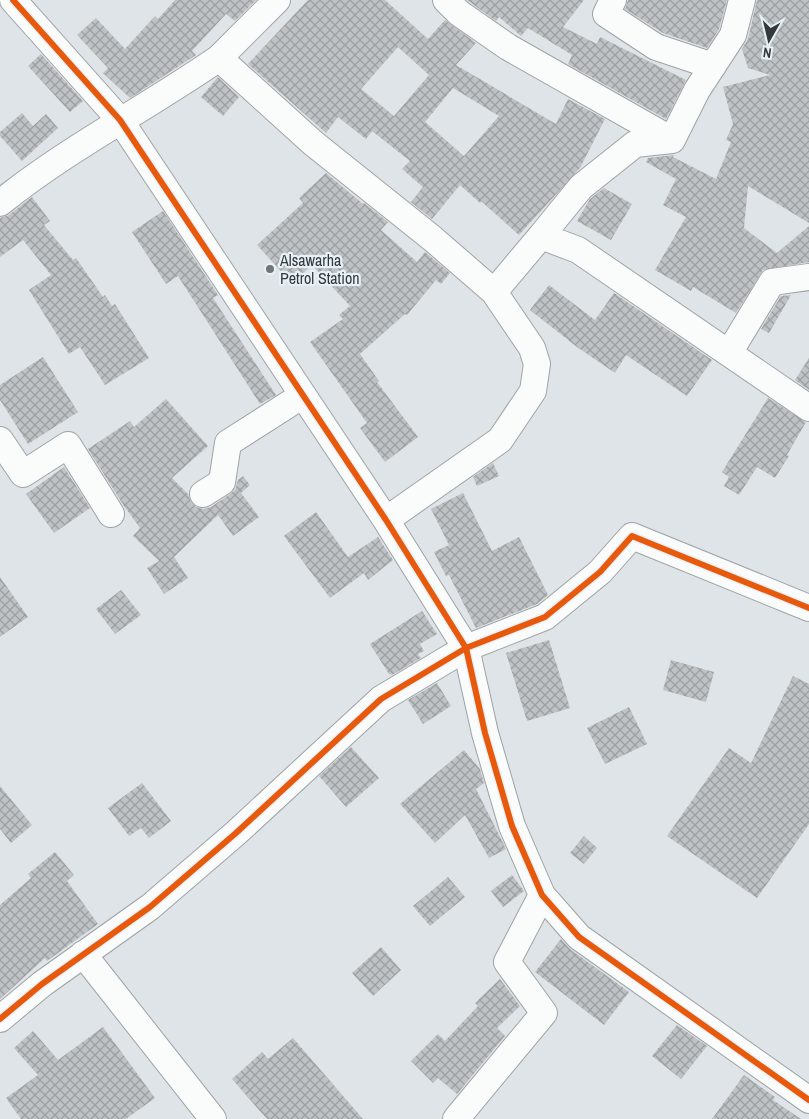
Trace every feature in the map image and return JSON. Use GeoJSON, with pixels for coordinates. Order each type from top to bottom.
{"type":"FeatureCollection","features":[{"type":"Feature","properties":{"kind":"street"},"geometry":{"type":"LineString","coordinates":[[13,0],[120,120],[386,520],[466,648],[485,733],[512,826],[542,895],[580,937],[809,1100]]}},
{"type":"Feature","properties":{"kind":"street"},"geometry":{"type":"LineString","coordinates":[[0,203],[23,184],[120,120],[163,96],[218,58],[277,0]]}},
{"type":"Feature","properties":{"kind":"street"},"geometry":{"type":"LineString","coordinates":[[446,0],[459,13],[508,47],[672,140]]}},
{"type":"Feature","properties":{"kind":"street"},"geometry":{"type":"LineString","coordinates":[[613,0],[606,14],[656,47],[713,66]]}},
{"type":"Feature","properties":{"kind":"street"},"geometry":{"type":"LineString","coordinates":[[672,140],[693,97],[733,35],[742,0]]}},
{"type":"Feature","properties":{"kind":"street"},"geometry":{"type":"LineString","coordinates":[[218,58],[313,142],[433,238],[494,292],[532,348],[537,364],[533,391],[500,440],[386,520]]}},
{"type":"Feature","properties":{"kind":"street"},"geometry":{"type":"LineString","coordinates":[[494,292],[581,187],[635,144],[672,140]]}},
{"type":"Feature","properties":{"kind":"street"},"geometry":{"type":"LineString","coordinates":[[541,236],[578,250],[809,408]]}},
{"type":"Feature","properties":{"kind":"street"},"geometry":{"type":"LineString","coordinates":[[729,353],[772,282],[809,277]]}},
{"type":"Feature","properties":{"kind":"street"},"geometry":{"type":"LineString","coordinates":[[203,494],[222,482],[228,443],[303,395]]}},
{"type":"Feature","properties":{"kind":"street"},"geometry":{"type":"LineString","coordinates":[[0,440],[23,474],[68,445],[111,514]]}},
{"type":"Feature","properties":{"kind":"street"},"geometry":{"type":"LineString","coordinates":[[0,1020],[42,984],[164,895],[236,833],[381,700],[466,648],[545,617],[600,572],[632,536],[809,608]]}},
{"type":"Feature","properties":{"kind":"street"},"geometry":{"type":"LineString","coordinates":[[456,1119],[544,1013],[507,962],[542,895]]}},
{"type":"Feature","properties":{"kind":"street"},"geometry":{"type":"LineString","coordinates":[[83,954],[213,1119]]}},
{"type":"Feature","properties":{"kind":"building"},"geometry":{"type":"Polygon","coordinates":[[[175,0],[256,0],[235,21],[226,14],[192,51],[196,55],[130,98],[103,73],[108,68],[77,35],[96,18],[125,49],[155,16],[158,19],[175,0]]]}},
{"type":"Feature","properties":{"kind":"building"},"geometry":{"type":"Polygon","coordinates":[[[308,0],[385,0],[428,39],[445,20],[476,43],[456,65],[556,124],[568,99],[605,119],[580,168],[519,235],[460,185],[432,219],[411,202],[423,187],[402,169],[410,161],[372,131],[366,139],[338,117],[326,133],[248,64],[308,0]],[[398,47],[361,89],[394,116],[429,75],[398,47]],[[453,88],[425,122],[464,156],[499,116],[453,88]]]}},
{"type":"Feature","properties":{"kind":"building"},"geometry":{"type":"Polygon","coordinates":[[[467,0],[584,0],[563,27],[597,44],[600,37],[686,80],[666,119],[568,64],[572,55],[528,28],[521,36],[499,17],[496,21],[467,0]]]}},
{"type":"Feature","properties":{"kind":"building"},"geometry":{"type":"Polygon","coordinates":[[[628,0],[727,0],[719,29],[707,48],[663,33],[625,9],[628,0]]]}},
{"type":"Feature","properties":{"kind":"building"},"geometry":{"type":"Polygon","coordinates":[[[757,0],[809,0],[809,223],[748,186],[744,228],[777,253],[809,226],[809,262],[763,270],[736,313],[693,287],[691,291],[655,270],[686,217],[663,205],[676,179],[646,162],[648,158],[674,155],[673,157],[716,179],[731,142],[726,140],[733,124],[723,87],[770,75],[748,68],[742,49],[748,39],[757,0]]]}},
{"type":"Feature","properties":{"kind":"building"},"geometry":{"type":"Polygon","coordinates":[[[41,54],[83,101],[70,112],[28,66],[41,54]]]}},
{"type":"Feature","properties":{"kind":"building"},"geometry":{"type":"Polygon","coordinates":[[[218,77],[239,97],[223,116],[201,97],[218,77]]]}},
{"type":"Feature","properties":{"kind":"building"},"geometry":{"type":"Polygon","coordinates":[[[22,113],[33,126],[46,114],[58,128],[22,161],[0,136],[0,132],[22,113]]]}},
{"type":"Feature","properties":{"kind":"building"},"geometry":{"type":"Polygon","coordinates":[[[326,173],[388,222],[381,230],[417,262],[425,252],[450,273],[441,284],[436,280],[407,315],[405,314],[360,354],[379,381],[377,382],[418,437],[385,462],[360,428],[367,423],[310,342],[343,319],[339,315],[350,306],[312,265],[292,283],[257,245],[303,203],[299,198],[326,173]]]}},
{"type":"Feature","properties":{"kind":"building"},"geometry":{"type":"Polygon","coordinates":[[[604,188],[632,204],[611,240],[577,221],[590,199],[604,188]]]}},
{"type":"Feature","properties":{"kind":"building"},"geometry":{"type":"Polygon","coordinates":[[[32,197],[50,221],[44,225],[73,260],[76,258],[103,297],[105,295],[112,306],[115,304],[149,358],[105,385],[80,347],[69,354],[29,290],[51,275],[23,240],[0,257],[0,218],[9,215],[32,197]]]}},
{"type":"Feature","properties":{"kind":"building"},"geometry":{"type":"Polygon","coordinates":[[[163,211],[218,295],[213,298],[276,395],[260,404],[178,276],[166,284],[132,232],[163,211]]]}},
{"type":"Feature","properties":{"kind":"building"},"geometry":{"type":"Polygon","coordinates":[[[549,285],[595,320],[614,293],[712,360],[687,396],[626,355],[615,373],[577,347],[530,310],[549,285]]]}},
{"type":"Feature","properties":{"kind":"building"},"geometry":{"type":"Polygon","coordinates":[[[791,295],[769,333],[761,329],[781,296],[791,295]]]}},
{"type":"Feature","properties":{"kind":"building"},"geometry":{"type":"Polygon","coordinates":[[[43,357],[78,412],[28,444],[0,400],[0,385],[43,357]]]}},
{"type":"Feature","properties":{"kind":"building"},"geometry":{"type":"Polygon","coordinates":[[[809,358],[809,390],[795,380],[809,358]]]}},
{"type":"Feature","properties":{"kind":"building"},"geometry":{"type":"Polygon","coordinates":[[[768,398],[806,422],[787,455],[789,456],[775,478],[757,467],[739,495],[724,486],[729,477],[722,472],[768,398]]]}},
{"type":"Feature","properties":{"kind":"building"},"geometry":{"type":"Polygon","coordinates":[[[166,399],[208,446],[172,478],[188,494],[191,502],[196,507],[203,509],[211,507],[235,490],[238,480],[243,476],[250,485],[241,493],[259,517],[233,536],[218,515],[174,557],[188,578],[164,594],[147,568],[159,561],[133,536],[140,528],[88,449],[130,421],[134,427],[166,399]]]}},
{"type":"Feature","properties":{"kind":"building"},"geometry":{"type":"Polygon","coordinates":[[[493,463],[499,476],[477,486],[473,477],[493,463]]]}},
{"type":"Feature","properties":{"kind":"building"},"geometry":{"type":"Polygon","coordinates":[[[64,467],[90,508],[54,533],[26,494],[64,467]]]}},
{"type":"Feature","properties":{"kind":"building"},"geometry":{"type":"Polygon","coordinates":[[[463,493],[492,551],[519,537],[548,595],[537,604],[476,628],[449,575],[446,576],[434,552],[449,545],[431,509],[463,493]]]}},
{"type":"Feature","properties":{"kind":"building"},"geometry":{"type":"Polygon","coordinates":[[[316,512],[348,557],[378,537],[393,560],[368,580],[364,573],[330,598],[284,536],[316,512]]]}},
{"type":"Feature","properties":{"kind":"building"},"geometry":{"type":"Polygon","coordinates":[[[0,577],[28,617],[0,637],[0,577]]]}},
{"type":"Feature","properties":{"kind":"building"},"geometry":{"type":"Polygon","coordinates":[[[121,590],[141,615],[115,634],[96,609],[121,590]]]}},
{"type":"Feature","properties":{"kind":"building"},"geometry":{"type":"Polygon","coordinates":[[[422,611],[437,634],[420,644],[424,651],[418,654],[421,658],[392,675],[389,674],[370,644],[422,611]]]}},
{"type":"Feature","properties":{"kind":"building"},"geometry":{"type":"Polygon","coordinates":[[[549,640],[570,708],[527,721],[506,653],[549,640]]]}},
{"type":"Feature","properties":{"kind":"building"},"geometry":{"type":"Polygon","coordinates":[[[671,660],[714,672],[706,702],[663,690],[671,660]]]}},
{"type":"Feature","properties":{"kind":"building"},"geometry":{"type":"Polygon","coordinates":[[[793,676],[809,684],[809,824],[757,898],[667,836],[729,748],[751,763],[793,676]]]}},
{"type":"Feature","properties":{"kind":"building"},"geometry":{"type":"Polygon","coordinates":[[[437,683],[451,706],[423,724],[408,700],[437,683]]]}},
{"type":"Feature","properties":{"kind":"building"},"geometry":{"type":"Polygon","coordinates":[[[629,707],[647,744],[605,764],[587,728],[629,707]]]}},
{"type":"Feature","properties":{"kind":"building"},"geometry":{"type":"Polygon","coordinates":[[[351,747],[379,778],[346,807],[319,776],[351,747]]]}},
{"type":"Feature","properties":{"kind":"building"},"geometry":{"type":"Polygon","coordinates":[[[464,750],[480,769],[484,783],[476,789],[506,849],[489,858],[465,815],[435,843],[400,804],[464,750]]]}},
{"type":"Feature","properties":{"kind":"building"},"geometry":{"type":"Polygon","coordinates":[[[142,783],[171,821],[149,838],[141,828],[129,836],[108,808],[142,783]]]}},
{"type":"Feature","properties":{"kind":"building"},"geometry":{"type":"Polygon","coordinates":[[[0,786],[32,825],[11,843],[0,829],[0,786]]]}},
{"type":"Feature","properties":{"kind":"building"},"geometry":{"type":"Polygon","coordinates":[[[584,836],[597,848],[584,864],[570,853],[584,836]]]}},
{"type":"Feature","properties":{"kind":"building"},"geometry":{"type":"Polygon","coordinates":[[[55,852],[74,875],[67,881],[98,924],[47,961],[45,958],[0,999],[0,905],[31,878],[28,874],[55,852]]]}},
{"type":"Feature","properties":{"kind":"building"},"geometry":{"type":"Polygon","coordinates":[[[512,875],[524,891],[503,907],[491,891],[512,875]]]}},
{"type":"Feature","properties":{"kind":"building"},"geometry":{"type":"Polygon","coordinates":[[[448,877],[465,897],[430,926],[413,906],[448,877]]]}},
{"type":"Feature","properties":{"kind":"building"},"geometry":{"type":"Polygon","coordinates":[[[561,939],[570,949],[629,992],[604,1025],[535,972],[561,939]]]}},
{"type":"Feature","properties":{"kind":"building"},"geometry":{"type":"Polygon","coordinates":[[[381,947],[401,970],[373,996],[352,973],[381,947]]]}},
{"type":"Feature","properties":{"kind":"building"},"geometry":{"type":"Polygon","coordinates":[[[500,979],[520,1006],[497,1028],[505,1036],[457,1094],[438,1078],[433,1083],[411,1061],[438,1034],[445,1041],[478,1006],[475,1003],[500,979]]]}},
{"type":"Feature","properties":{"kind":"building"},"geometry":{"type":"Polygon","coordinates":[[[677,1025],[707,1046],[681,1079],[652,1056],[677,1025]]]}},
{"type":"Feature","properties":{"kind":"building"},"geometry":{"type":"Polygon","coordinates":[[[103,1027],[155,1098],[126,1119],[21,1119],[6,1098],[38,1075],[14,1048],[33,1031],[58,1060],[103,1027]]]}},
{"type":"Feature","properties":{"kind":"building"},"geometry":{"type":"Polygon","coordinates":[[[293,1038],[363,1119],[267,1119],[232,1079],[262,1052],[268,1059],[293,1038]]]}},
{"type":"Feature","properties":{"kind":"building"},"geometry":{"type":"Polygon","coordinates":[[[744,1075],[775,1097],[773,1100],[801,1119],[712,1119],[744,1075]]]}},
{"type":"Feature","properties":{"kind":"cycle path"},"geometry":{"type":"LineString","coordinates":[[13,0],[120,120],[386,520],[466,648],[485,733],[512,826],[542,895],[579,937],[809,1100]]}},
{"type":"Feature","properties":{"kind":"cycle path"},"geometry":{"type":"LineString","coordinates":[[0,1019],[42,984],[150,907],[236,833],[381,699],[466,648],[545,617],[600,572],[632,536],[809,608]]}},
{"type":"Feature","properties":{"kind":"place","name":"Alsawarha Petrol Station"},"geometry":{"type":"Point","coordinates":[270,269]}}]}
